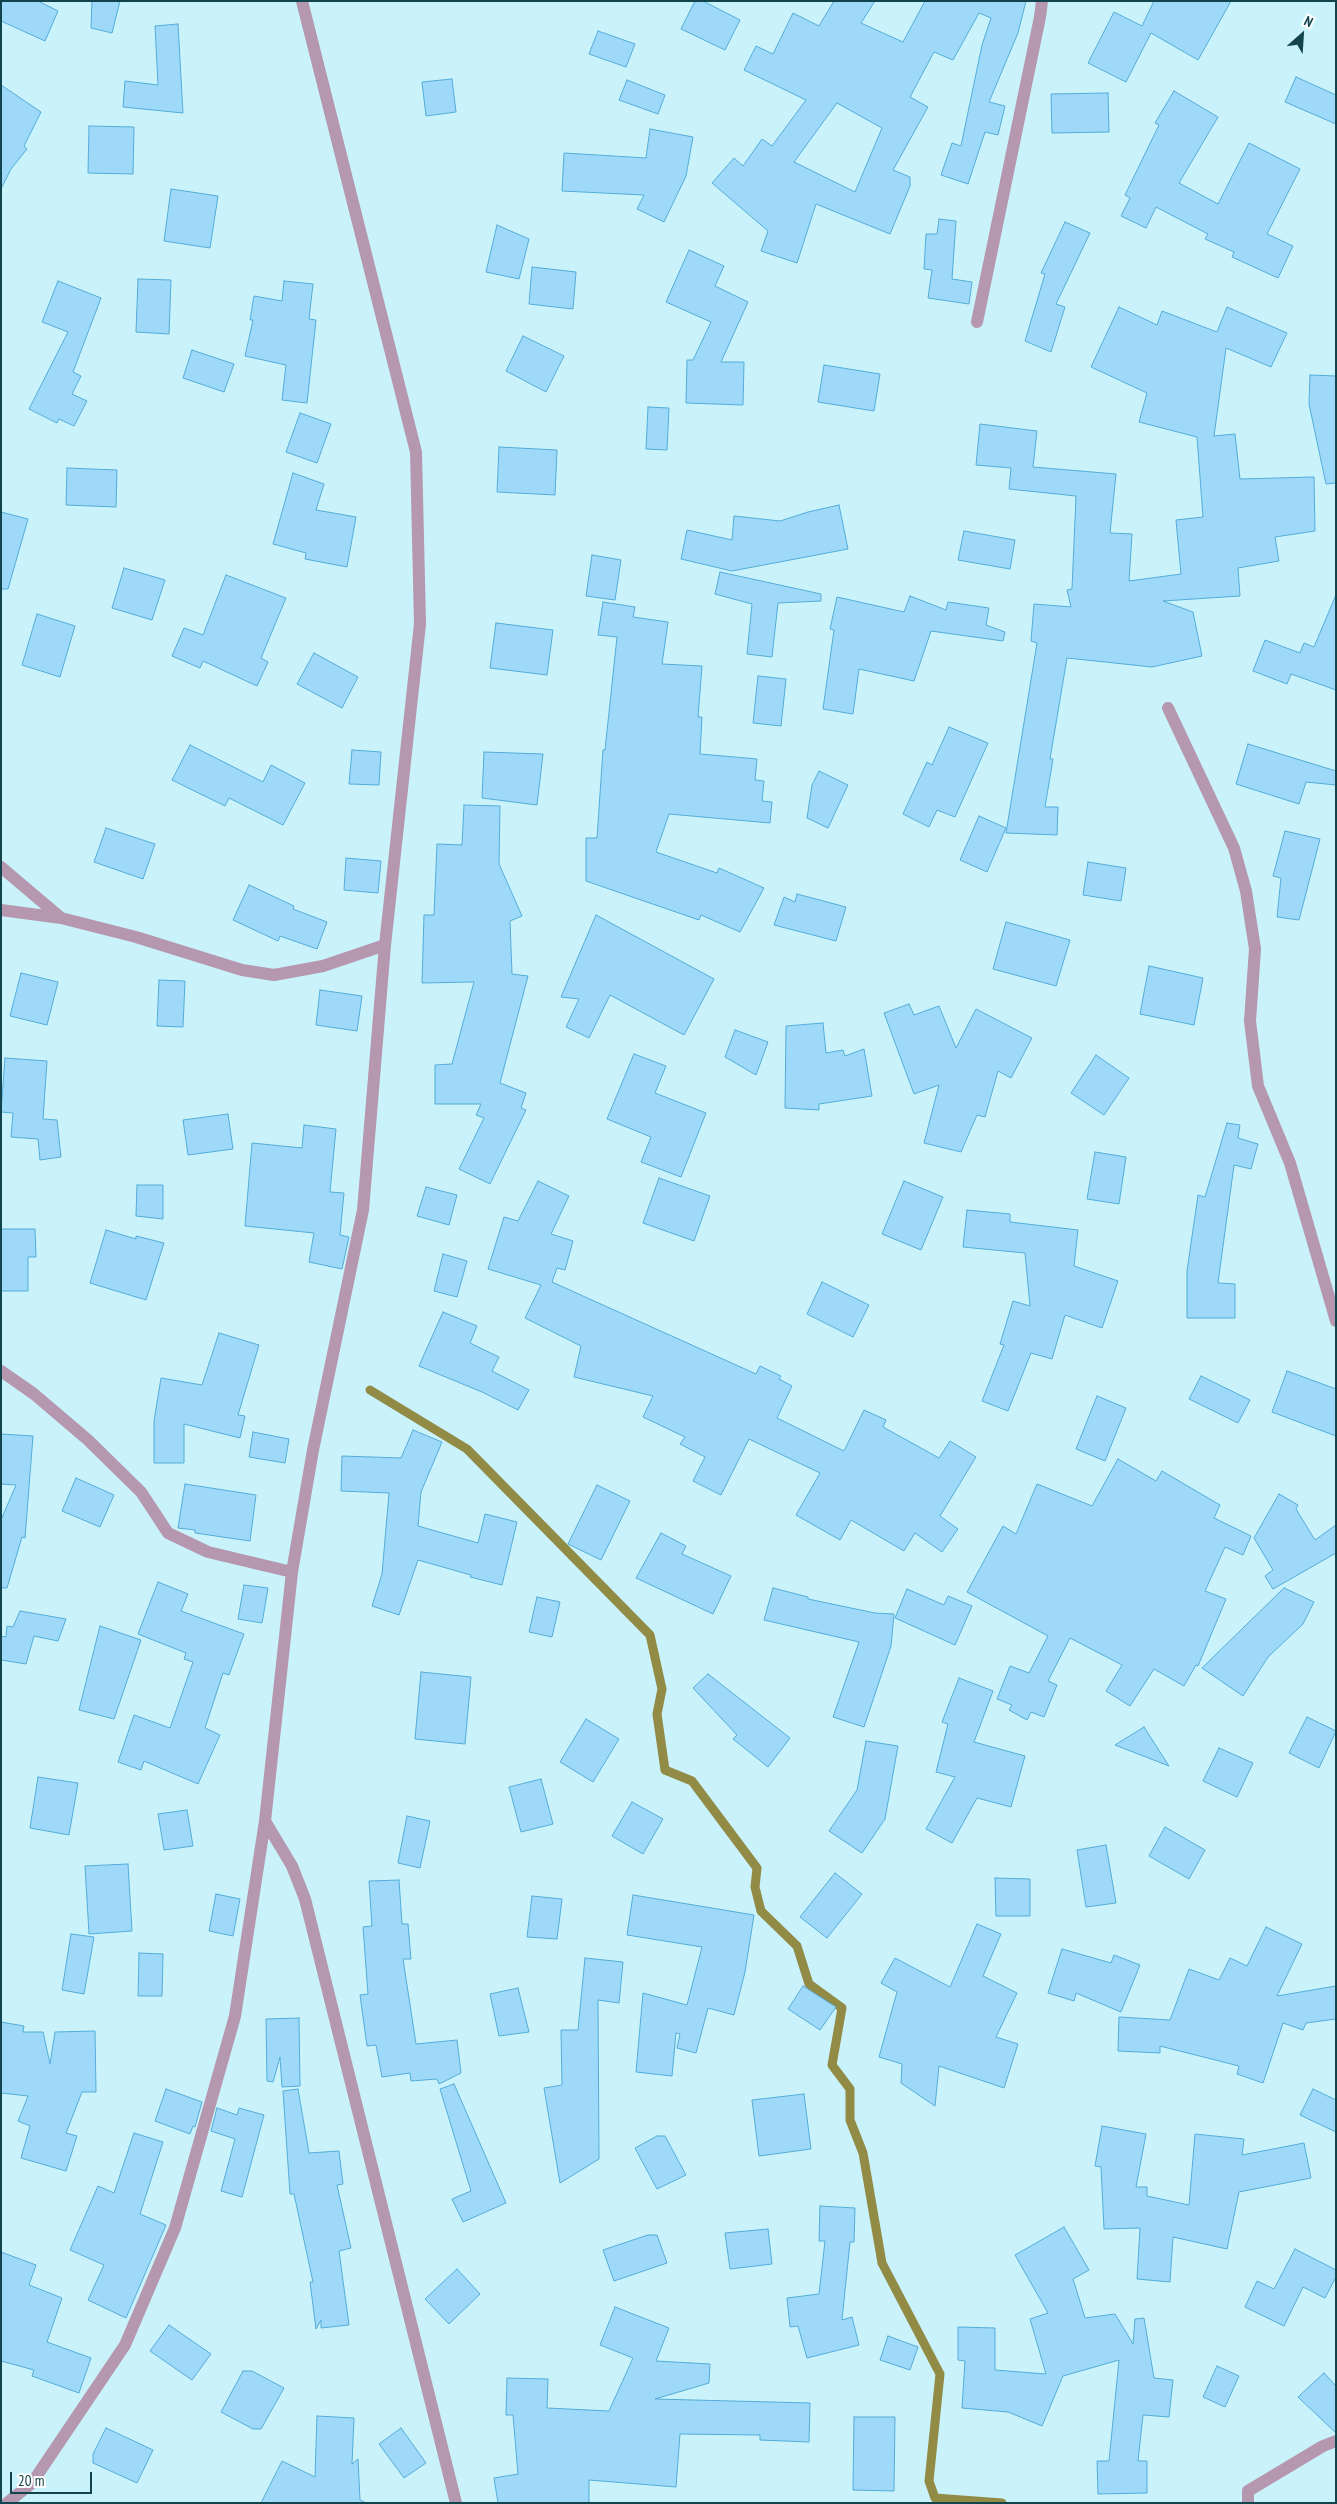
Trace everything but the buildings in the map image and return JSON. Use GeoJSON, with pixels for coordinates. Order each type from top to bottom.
{"type":"FeatureCollection","features":[{"type":"Feature","properties":{"kind":"street"},"geometry":{"type":"LineString","coordinates":[[7,2503],[32,2483],[125,2345],[175,2228],[235,2016],[265,1820],[292,1572],[313,1450],[362,1210],[384,945],[420,624],[416,452],[302,1]]}},
{"type":"Feature","properties":{"kind":"street"},"geometry":{"type":"LineString","coordinates":[[978,322],[1042,1]]}},
{"type":"Feature","properties":{"kind":"street"},"geometry":{"type":"LineString","coordinates":[[1168,708],[1234,848],[1246,891],[1255,948],[1250,1021],[1258,1086],[1290,1163],[1336,1321]]}},
{"type":"Feature","properties":{"kind":"street"},"geometry":{"type":"LineString","coordinates":[[1,867],[61,918]]}},
{"type":"Feature","properties":{"kind":"street"},"geometry":{"type":"LineString","coordinates":[[1,910],[61,918],[136,937],[242,970],[274,975],[323,966],[384,945]]}},
{"type":"Feature","properties":{"kind":"street"},"geometry":{"type":"LineString","coordinates":[[1,1371],[34,1394],[88,1440],[142,1492],[168,1533],[208,1552],[292,1572]]}},
{"type":"Feature","properties":{"kind":"street"},"geometry":{"type":"LineString","coordinates":[[265,1820],[292,1866],[305,1899],[456,2503]]}},
{"type":"Feature","properties":{"kind":"street"},"geometry":{"type":"LineString","coordinates":[[1248,2503],[1248,2491],[1323,2446],[1336,2441]]}},
{"type":"Feature","properties":{"kind":"waterway"},"geometry":{"type":"LineString","coordinates":[[370,1390],[467,1449],[650,1635],[662,1689],[657,1714],[665,1770],[692,1781],[757,1868],[755,1887],[761,1911],[797,1946],[809,1984],[842,2008],[832,2065],[850,2089],[850,2120],[863,2153],[882,2263],[940,2374],[929,2481],[935,2498],[1002,2503]]}}]}
